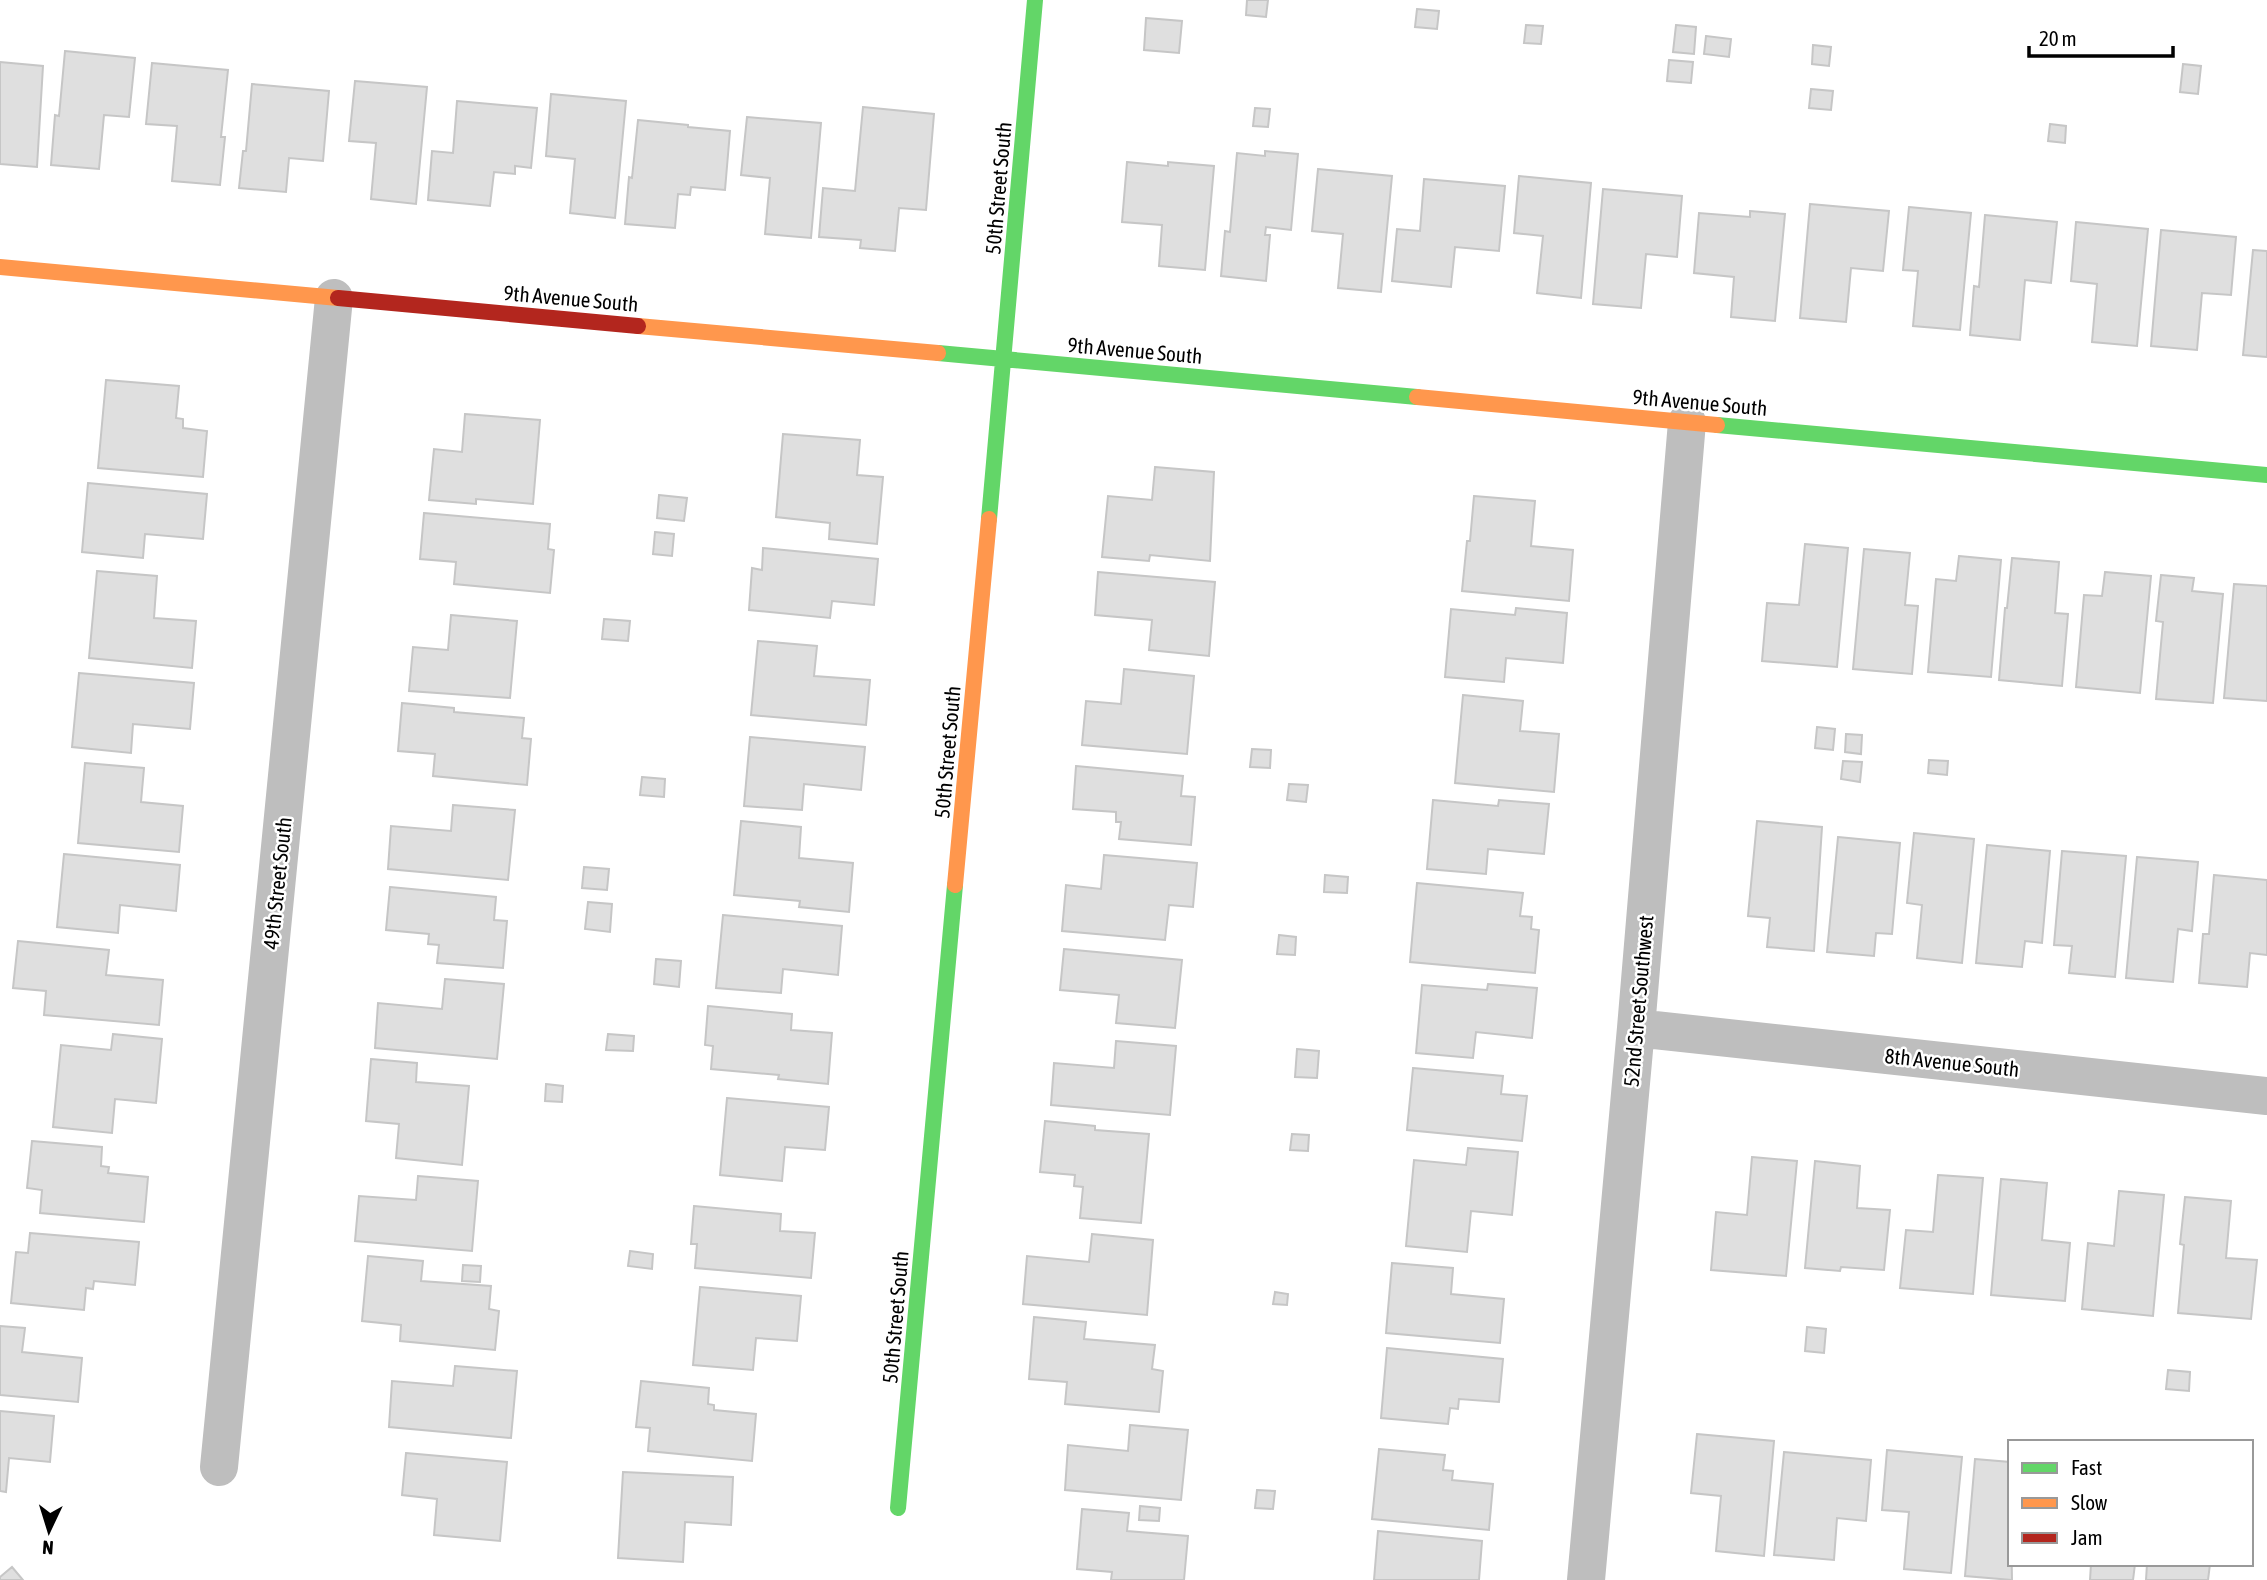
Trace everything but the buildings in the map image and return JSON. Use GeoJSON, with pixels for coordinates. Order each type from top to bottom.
{"type":"FeatureCollection","features":[{"type":"Feature","properties":{"kind":"street","name":"50th Street South"},"geometry":{"type":"LineString","coordinates":[[898,1508],[1035,0]]}},
{"type":"Feature","properties":{"kind":"street","name":"9th Avenue South"},"geometry":{"type":"LineString","coordinates":[[0,267],[2267,475]]}},
{"type":"Feature","properties":{"kind":"street","name":"49th Street South"},"geometry":{"type":"LineString","coordinates":[[219,1467],[334,298]]}},
{"type":"Feature","properties":{"kind":"street","name":"52nd Street Southwest"},"geometry":{"type":"LineString","coordinates":[[1586,1580],[1687,422]]}},
{"type":"Feature","properties":{"kind":"street","name":"8th Avenue South"},"geometry":{"type":"LineString","coordinates":[[1636,1028],[2267,1096]]}},
{"type":"Feature","properties":{"kind":"traffic: fast"},"geometry":{"type":"LineString","coordinates":[[989,519],[1035,0]]}},
{"type":"Feature","properties":{"kind":"traffic: fast"},"geometry":{"type":"LineString","coordinates":[[938,353],[1417,397]]}},
{"type":"Feature","properties":{"kind":"traffic: fast"},"geometry":{"type":"LineString","coordinates":[[1717,425],[2267,475]]}},
{"type":"Feature","properties":{"kind":"traffic: fast"},"geometry":{"type":"LineString","coordinates":[[898,1508],[955,885]]}},
{"type":"Feature","properties":{"kind":"traffic: slow"},"geometry":{"type":"LineString","coordinates":[[0,267],[338,298]]}},
{"type":"Feature","properties":{"kind":"traffic: slow"},"geometry":{"type":"LineString","coordinates":[[638,326],[938,353]]}},
{"type":"Feature","properties":{"kind":"traffic: slow"},"geometry":{"type":"LineString","coordinates":[[1417,397],[1717,425]]}},
{"type":"Feature","properties":{"kind":"traffic: slow"},"geometry":{"type":"LineString","coordinates":[[955,885],[989,519]]}},
{"type":"Feature","properties":{"kind":"traffic: jam"},"geometry":{"type":"LineString","coordinates":[[338,298],[638,326]]}}]}
